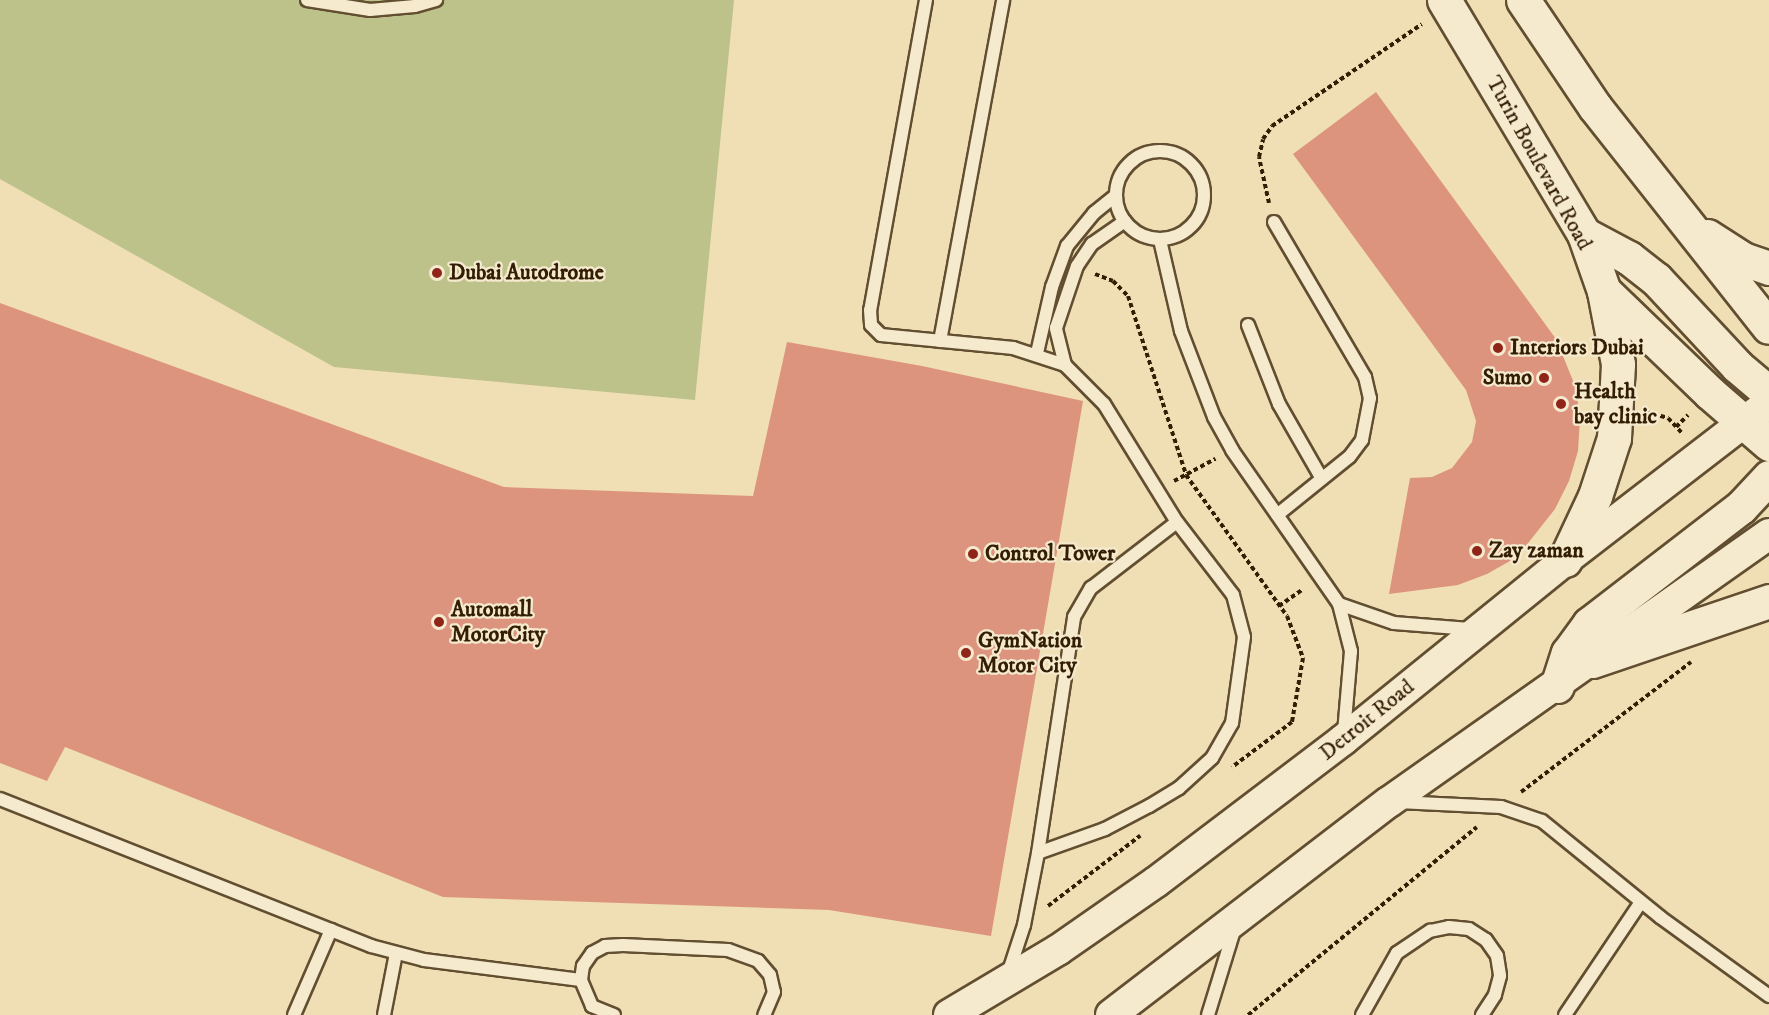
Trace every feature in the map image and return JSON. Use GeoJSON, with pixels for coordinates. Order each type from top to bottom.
{"type":"FeatureCollection","features":[{"type":"Feature","properties":{"kind":"main road"},"geometry":{"type":"LineString","coordinates":[[1523,0],[1595,107],[1769,327]]}},
{"type":"Feature","properties":{"kind":"main road","name":"Turin Boulevard Road"},"geometry":{"type":"LineString","coordinates":[[1446,3],[1584,234],[1604,291],[1763,424]]}},
{"type":"Feature","properties":{"kind":"main road"},"geometry":{"type":"LineString","coordinates":[[1686,222],[1743,259],[1769,268]]}},
{"type":"Feature","properties":{"kind":"main road"},"geometry":{"type":"LineString","coordinates":[[1584,234],[1629,258],[1656,279],[1737,366],[1769,393]]}},
{"type":"Feature","properties":{"kind":"main road"},"geometry":{"type":"LineString","coordinates":[[1565,560],[1608,465],[1616,429],[1618,364],[1604,291]]}},
{"type":"Feature","properties":{"kind":"main road"},"geometry":{"type":"LineString","coordinates":[[1557,686],[1568,653],[1589,624],[1741,507],[1769,477]]}},
{"type":"Feature","properties":{"kind":"main road"},"geometry":{"type":"LineString","coordinates":[[1592,661],[1769,601]]}},
{"type":"Feature","properties":{"kind":"street","name":"Detroit Road"},"geometry":{"type":"LineString","coordinates":[[949,1015],[1004,983],[1156,882],[1343,740],[1565,560],[1763,424]]}},
{"type":"Feature","properties":{"kind":"street"},"geometry":{"type":"LineString","coordinates":[[1112,1015],[1237,923],[1389,802],[1557,686],[1769,534]]}},
{"type":"Feature","properties":{"kind":"lane"},"geometry":{"type":"LineString","coordinates":[[307,0],[370,10],[415,6],[436,0]]}},
{"type":"Feature","properties":{"kind":"lane"},"geometry":{"type":"LineString","coordinates":[[926,0],[869,317],[870,325],[881,335],[1037,353],[1065,365],[1104,404],[1177,522],[1233,595],[1241,615],[1243,662],[1232,723],[1212,758],[1179,788],[1105,830],[1038,853]]}},
{"type":"Feature","properties":{"kind":"lane"},"geometry":{"type":"LineString","coordinates":[[940,341],[1003,0]]}},
{"type":"Feature","properties":{"kind":"lane"},"geometry":{"type":"LineString","coordinates":[[1167,150],[1191,164],[1205,188],[1204,207],[1187,230],[1160,240],[1134,231],[1125,221],[1116,195],[1120,176],[1131,161],[1148,151],[1167,150]]}},
{"type":"Feature","properties":{"kind":"lane"},"geometry":{"type":"LineString","coordinates":[[1037,353],[1055,276],[1067,246],[1087,221],[1116,195]]}},
{"type":"Feature","properties":{"kind":"lane"},"geometry":{"type":"LineString","coordinates":[[1065,365],[1056,328],[1070,299],[1077,266],[1092,244],[1125,221]]}},
{"type":"Feature","properties":{"kind":"lane"},"geometry":{"type":"LineString","coordinates":[[1274,222],[1365,377],[1370,398],[1362,440],[1349,457],[1277,515]]}},
{"type":"Feature","properties":{"kind":"lane"},"geometry":{"type":"LineString","coordinates":[[1160,240],[1194,371],[1232,450],[1340,604],[1351,659],[1343,740]]}},
{"type":"Feature","properties":{"kind":"lane"},"geometry":{"type":"LineString","coordinates":[[1248,325],[1279,404],[1322,479]]}},
{"type":"Feature","properties":{"kind":"lane"},"geometry":{"type":"LineString","coordinates":[[1004,983],[1024,925],[1038,853],[1074,618],[1091,588],[1177,522]]}},
{"type":"Feature","properties":{"kind":"lane"},"geometry":{"type":"LineString","coordinates":[[1340,604],[1394,623],[1432,629],[1481,628]]}},
{"type":"Feature","properties":{"kind":"lane"},"geometry":{"type":"LineString","coordinates":[[0,799],[331,930],[396,953],[581,980]]}},
{"type":"Feature","properties":{"kind":"lane"},"geometry":{"type":"LineString","coordinates":[[1389,802],[1501,807],[1542,821],[1641,902],[1769,996]]}},
{"type":"Feature","properties":{"kind":"lane"},"geometry":{"type":"LineString","coordinates":[[1571,1013],[1641,902]]}},
{"type":"Feature","properties":{"kind":"lane"},"geometry":{"type":"LineString","coordinates":[[1208,1015],[1237,923]]}},
{"type":"Feature","properties":{"kind":"lane"},"geometry":{"type":"LineString","coordinates":[[1362,1015],[1397,953],[1430,931],[1449,927],[1469,929],[1486,940],[1497,956],[1500,976],[1495,995],[1482,1015]]}},
{"type":"Feature","properties":{"kind":"lane"},"geometry":{"type":"LineString","coordinates":[[294,1015],[331,930]]}},
{"type":"Feature","properties":{"kind":"lane"},"geometry":{"type":"LineString","coordinates":[[614,1015],[592,1006],[581,980],[588,960],[605,946],[728,951],[758,961],[770,975],[774,993],[764,1015]]}},
{"type":"Feature","properties":{"kind":"lane"},"geometry":{"type":"LineString","coordinates":[[384,1015],[396,953]]}},
{"type":"Feature","properties":{"kind":"path"},"geometry":{"type":"LineString","coordinates":[[1274,222],[1259,157],[1263,139],[1272,126],[1446,3]]}},
{"type":"Feature","properties":{"kind":"path"},"geometry":{"type":"LineString","coordinates":[[1077,266],[1113,281],[1128,296],[1186,475],[1279,606],[1303,658],[1292,722],[1227,771]]}},
{"type":"Feature","properties":{"kind":"path"},"geometry":{"type":"LineString","coordinates":[[1157,490],[1232,450]]}},
{"type":"Feature","properties":{"kind":"path"},"geometry":{"type":"LineString","coordinates":[[1279,606],[1321,576]]}},
{"type":"Feature","properties":{"kind":"path"},"geometry":{"type":"LineString","coordinates":[[1248,1015],[1501,807],[1683,668]]}},
{"type":"Feature","properties":{"kind":"path"},"geometry":{"type":"LineString","coordinates":[[1024,925],[1144,834]]}},
{"type":"Feature","properties":{"kind":"green space","name":"Dubai Autodrome"},"geometry":{"type":"Polygon","coordinates":[[[0,0],[734,0],[695,400],[334,367],[0,179],[0,0]]]}},
{"type":"Feature","properties":{"kind":"building","name":"Interiors Dubai"},"geometry":{"type":"Polygon","coordinates":[[[1376,92],[1556,339],[1576,388],[1580,419],[1578,451],[1569,481],[1555,509],[1517,557],[1487,574],[1458,585],[1389,594],[1410,478],[1432,477],[1452,468],[1472,442],[1476,421],[1466,390],[1293,154],[1376,92]]]}},
{"type":"Feature","properties":{"kind":"building","name":"Automall MotorCity"},"geometry":{"type":"Polygon","coordinates":[[[0,303],[504,487],[753,496],[787,342],[922,366],[1083,401],[991,936],[829,910],[443,897],[65,747],[47,781],[0,763],[0,303]]]}},
{"type":"Feature","properties":{"kind":"place","name":"Dubai Autodrome"},"geometry":{"type":"Point","coordinates":[437,273]}},
{"type":"Feature","properties":{"kind":"place","name":"Interiors Dubai"},"geometry":{"type":"Point","coordinates":[1498,348]}},
{"type":"Feature","properties":{"kind":"place","name":"Sumo"},"geometry":{"type":"Point","coordinates":[1544,378]}},
{"type":"Feature","properties":{"kind":"place","name":"Health bay clinic"},"geometry":{"type":"Point","coordinates":[1561,404]}},
{"type":"Feature","properties":{"kind":"place","name":"Zay zaman"},"geometry":{"type":"Point","coordinates":[1477,551]}},
{"type":"Feature","properties":{"kind":"place","name":"Control Tower"},"geometry":{"type":"Point","coordinates":[973,554]}},
{"type":"Feature","properties":{"kind":"place","name":"Automall MotorCity"},"geometry":{"type":"Point","coordinates":[439,622]}},
{"type":"Feature","properties":{"kind":"place","name":"GymNation Motor City"},"geometry":{"type":"Point","coordinates":[966,653]}}]}
